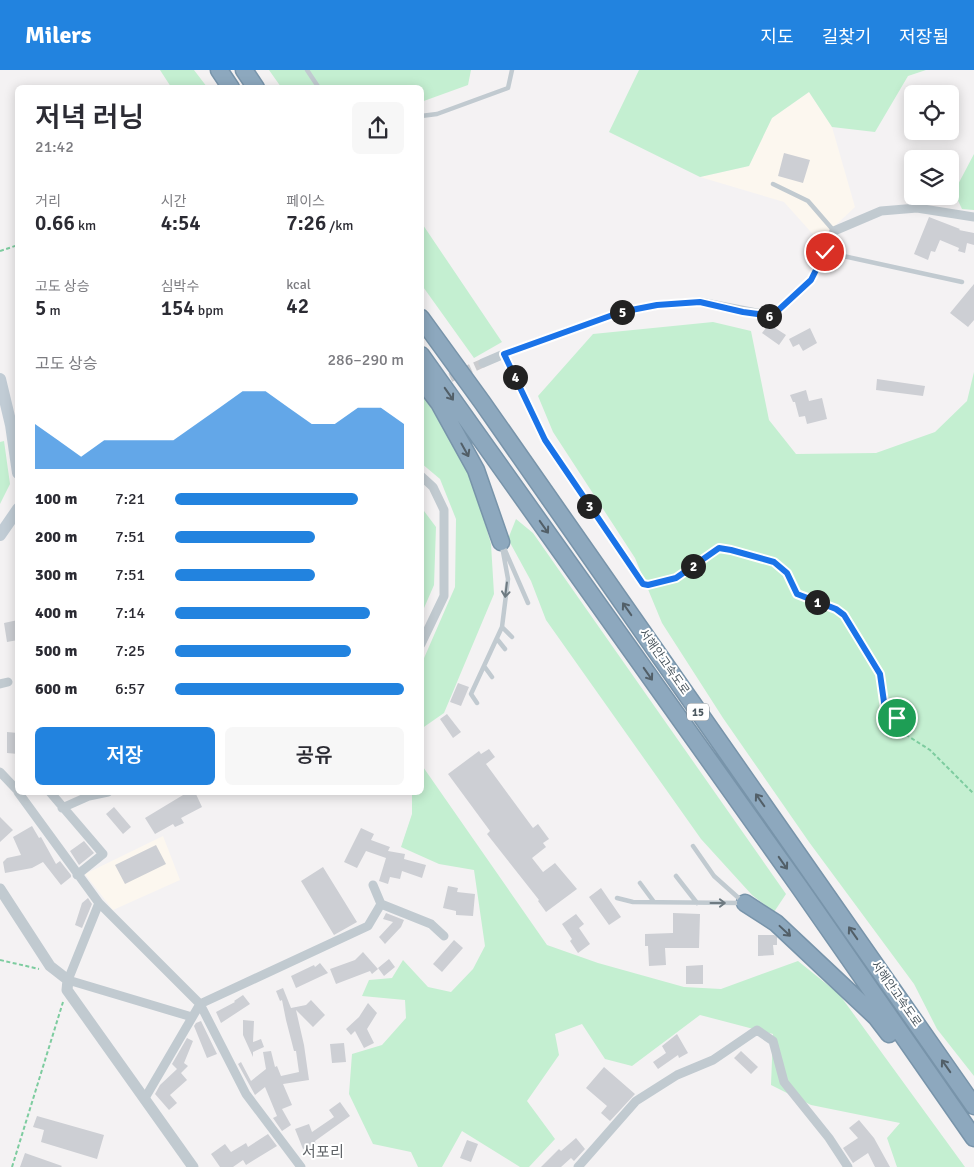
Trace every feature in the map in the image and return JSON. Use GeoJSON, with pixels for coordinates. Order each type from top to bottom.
{"type":"FeatureCollection","features":[{"type":"Feature","properties":{"kind":"highway"},"geometry":{"type":"LineString","coordinates":[[218,70],[229,85]]}},
{"type":"Feature","properties":{"kind":"highway"},"geometry":{"type":"LineString","coordinates":[[244,70],[254,85]]}},
{"type":"Feature","properties":{"kind":"highway","name":"서해안고속도로"},"geometry":{"type":"LineString","coordinates":[[424,322],[494,419],[974,1106]]}},
{"type":"Feature","properties":{"kind":"highway","name":"서해안고속도로"},"geometry":{"type":"LineString","coordinates":[[424,359],[800,888],[974,1138]]}},
{"type":"Feature","properties":{"kind":"highway"},"geometry":{"type":"LineString","coordinates":[[424,382],[439,403],[476,470],[501,542]]}},
{"type":"Feature","properties":{"kind":"highway"},"geometry":{"type":"LineString","coordinates":[[745,903],[776,923],[876,1017],[915,1066],[974,1147]]}},
{"type":"Feature","properties":{"kind":"main road"},"geometry":{"type":"LineString","coordinates":[[0,379],[15,453]]}},
{"type":"Feature","properties":{"kind":"main road"},"geometry":{"type":"LineString","coordinates":[[0,535],[15,513]]}},
{"type":"Feature","properties":{"kind":"street"},"geometry":{"type":"LineString","coordinates":[[483,364],[504,354],[621,312],[657,305],[700,302],[743,312],[772,316],[811,280],[834,231],[881,211],[917,208],[974,217]]}},
{"type":"Feature","properties":{"kind":"street"},"geometry":{"type":"LineString","coordinates":[[504,354],[545,440],[643,584]]}},
{"type":"Feature","properties":{"kind":"street"},"geometry":{"type":"LineString","coordinates":[[424,479],[433,487],[444,510],[444,596],[424,638]]}},
{"type":"Feature","properties":{"kind":"street"},"geometry":{"type":"LineString","coordinates":[[0,772],[15,789]]}},
{"type":"Feature","properties":{"kind":"street"},"geometry":{"type":"LineString","coordinates":[[20,795],[98,902],[200,1004],[246,1094],[301,1167]]}},
{"type":"Feature","properties":{"kind":"street"},"geometry":{"type":"LineString","coordinates":[[52,795],[104,854],[77,875]]}},
{"type":"Feature","properties":{"kind":"street"},"geometry":{"type":"LineString","coordinates":[[62,808],[94,795]]}},
{"type":"Feature","properties":{"kind":"street"},"geometry":{"type":"LineString","coordinates":[[373,885],[381,904],[431,924],[444,936]]}},
{"type":"Feature","properties":{"kind":"street"},"geometry":{"type":"LineString","coordinates":[[0,889],[50,966],[68,985],[194,1167]]}},
{"type":"Feature","properties":{"kind":"street"},"geometry":{"type":"LineString","coordinates":[[68,985],[98,902]]}},
{"type":"Feature","properties":{"kind":"street"},"geometry":{"type":"LineString","coordinates":[[145,1098],[200,1004],[368,926],[381,904]]}},
{"type":"Feature","properties":{"kind":"street"},"geometry":{"type":"LineString","coordinates":[[68,985],[192,1017]]}},
{"type":"Feature","properties":{"kind":"street"},"geometry":{"type":"LineString","coordinates":[[578,1167],[636,1101],[676,1075],[713,1060],[757,1030],[773,1041],[784,1082],[829,1138],[848,1167]]}},
{"type":"Feature","properties":{"kind":"lane"},"geometry":{"type":"LineString","coordinates":[[307,70],[317,85]]}},
{"type":"Feature","properties":{"kind":"lane"},"geometry":{"type":"LineString","coordinates":[[424,116],[436,114],[508,88],[512,70]]}},
{"type":"Feature","properties":{"kind":"lane"},"geometry":{"type":"LineString","coordinates":[[773,184],[808,201],[834,231]]}},
{"type":"Feature","properties":{"kind":"lane"},"geometry":{"type":"LineString","coordinates":[[825,252],[962,282]]}},
{"type":"Feature","properties":{"kind":"lane"},"geometry":{"type":"LineString","coordinates":[[501,542],[528,603]]}},
{"type":"Feature","properties":{"kind":"lane"},"geometry":{"type":"LineString","coordinates":[[477,703],[471,694],[502,627],[508,579],[501,542]]}},
{"type":"Feature","properties":{"kind":"lane"},"geometry":{"type":"LineString","coordinates":[[502,627],[512,637]]}},
{"type":"Feature","properties":{"kind":"lane"},"geometry":{"type":"LineString","coordinates":[[497,639],[505,649]]}},
{"type":"Feature","properties":{"kind":"lane"},"geometry":{"type":"LineString","coordinates":[[484,666],[492,677]]}},
{"type":"Feature","properties":{"kind":"lane"},"geometry":{"type":"LineString","coordinates":[[692,846],[714,876],[745,903]]}},
{"type":"Feature","properties":{"kind":"lane"},"geometry":{"type":"LineString","coordinates":[[676,876],[697,903]]}},
{"type":"Feature","properties":{"kind":"lane"},"geometry":{"type":"LineString","coordinates":[[640,883],[654,902]]}},
{"type":"Feature","properties":{"kind":"lane"},"geometry":{"type":"LineString","coordinates":[[617,898],[632,902],[745,903]]}},
{"type":"Feature","properties":{"kind":"path"},"geometry":{"type":"LineString","coordinates":[[0,251],[15,246]]}},
{"type":"Feature","properties":{"kind":"path"},"geometry":{"type":"LineString","coordinates":[[643,584],[648,585],[676,578],[719,548],[774,562],[787,573],[797,594],[836,609],[844,615],[880,674],[885,709],[897,718],[908,736],[930,750],[974,794]]}},
{"type":"Feature","properties":{"kind":"path"},"geometry":{"type":"LineString","coordinates":[[0,960],[43,970],[50,966]]}},
{"type":"Feature","properties":{"kind":"path"},"geometry":{"type":"LineString","coordinates":[[12,1167],[68,985]]}},
{"type":"Feature","properties":{"kind":"shaded area"},"geometry":{"type":"Polygon","coordinates":[[[809,92],[832,127],[855,207],[819,241],[784,202],[700,177],[749,166],[772,118],[809,92]]]}},
{"type":"Feature","properties":{"kind":"shaded area"},"geometry":{"type":"Polygon","coordinates":[[[163,836],[180,880],[113,910],[85,874],[163,836]]]}},
{"type":"Feature","properties":{"kind":"green space"},"geometry":{"type":"Polygon","coordinates":[[[160,70],[194,70],[205,85],[170,85],[160,70]]]}},
{"type":"Feature","properties":{"kind":"green space"},"geometry":{"type":"Polygon","coordinates":[[[269,70],[471,70],[468,85],[424,101],[424,85],[280,85],[269,70]]]}},
{"type":"Feature","properties":{"kind":"green space"},"geometry":{"type":"Polygon","coordinates":[[[639,70],[926,70],[908,76],[875,132],[832,127],[809,92],[772,118],[749,166],[700,177],[609,132],[639,70]]]}},
{"type":"Feature","properties":{"kind":"green space"},"geometry":{"type":"Polygon","coordinates":[[[974,154],[974,210],[962,209],[959,203],[959,182],[974,154]]]}},
{"type":"Feature","properties":{"kind":"green space"},"geometry":{"type":"Polygon","coordinates":[[[424,226],[502,342],[474,358],[424,288],[424,226]]]}},
{"type":"Feature","properties":{"kind":"green space"},"geometry":{"type":"Polygon","coordinates":[[[713,322],[751,331],[769,420],[796,454],[876,453],[935,432],[967,401],[974,372],[974,1076],[937,1029],[914,984],[809,842],[723,718],[662,623],[635,558],[553,432],[538,396],[593,334],[713,322]]]}},
{"type":"Feature","properties":{"kind":"green space"},"geometry":{"type":"Polygon","coordinates":[[[424,398],[470,472],[491,544],[494,594],[444,713],[424,727],[424,658],[455,587],[456,519],[440,479],[424,466],[424,398]]]}},
{"type":"Feature","properties":{"kind":"green space"},"geometry":{"type":"Polygon","coordinates":[[[4,441],[10,484],[0,504],[0,442],[4,441]]]}},
{"type":"Feature","properties":{"kind":"green space"},"geometry":{"type":"Polygon","coordinates":[[[424,511],[436,527],[434,585],[424,608],[424,511]]]}},
{"type":"Feature","properties":{"kind":"green space"},"geometry":{"type":"Polygon","coordinates":[[[516,519],[533,533],[786,894],[774,912],[752,895],[701,839],[546,620],[531,581],[508,539],[516,519]]]}},
{"type":"Feature","properties":{"kind":"green space"},"geometry":{"type":"Polygon","coordinates":[[[424,768],[547,945],[598,963],[684,987],[721,989],[798,961],[839,994],[965,1167],[897,1167],[887,1138],[900,1123],[811,1105],[771,1085],[773,1034],[700,1015],[632,1066],[605,1059],[582,1024],[555,1034],[559,1055],[527,1101],[555,1139],[529,1167],[520,1167],[462,1131],[442,1167],[418,1167],[411,1152],[373,1144],[349,1094],[352,1054],[382,1045],[406,1018],[405,1000],[362,996],[369,980],[392,978],[403,960],[428,987],[451,992],[473,969],[485,946],[474,870],[439,864],[401,847],[412,814],[412,795],[424,795],[424,768]]]}},
{"type":"Feature","properties":{"kind":"building"},"geometry":{"type":"Polygon","coordinates":[[[784,153],[810,160],[803,183],[778,176],[784,153]]]}},
{"type":"Feature","properties":{"kind":"building"},"geometry":{"type":"Polygon","coordinates":[[[929,217],[959,230],[974,233],[974,245],[967,243],[965,253],[958,251],[959,248],[940,240],[935,252],[931,251],[928,260],[914,254],[929,217]]]}},
{"type":"Feature","properties":{"kind":"building"},"geometry":{"type":"Polygon","coordinates":[[[974,284],[974,320],[968,327],[950,313],[974,284]]]}},
{"type":"Feature","properties":{"kind":"building"},"geometry":{"type":"Polygon","coordinates":[[[769,324],[786,335],[779,345],[762,333],[769,324]]]}},
{"type":"Feature","properties":{"kind":"building"},"geometry":{"type":"Polygon","coordinates":[[[810,328],[817,343],[803,351],[799,344],[793,347],[789,339],[810,328]]]}},
{"type":"Feature","properties":{"kind":"building"},"geometry":{"type":"Polygon","coordinates":[[[877,379],[925,386],[923,396],[876,390],[877,379]]]}},
{"type":"Feature","properties":{"kind":"building"},"geometry":{"type":"Polygon","coordinates":[[[806,390],[809,401],[822,398],[827,419],[807,424],[805,416],[799,417],[795,402],[793,402],[790,395],[806,390]]]}},
{"type":"Feature","properties":{"kind":"building"},"geometry":{"type":"Polygon","coordinates":[[[15,621],[15,641],[7,642],[4,623],[15,621]]]}},
{"type":"Feature","properties":{"kind":"building"},"geometry":{"type":"Polygon","coordinates":[[[458,683],[469,687],[461,706],[450,702],[458,683]]]}},
{"type":"Feature","properties":{"kind":"building"},"geometry":{"type":"Polygon","coordinates":[[[447,714],[461,732],[453,738],[440,719],[447,714]]]}},
{"type":"Feature","properties":{"kind":"building"},"geometry":{"type":"Polygon","coordinates":[[[7,732],[15,733],[15,754],[7,753],[7,732]]]}},
{"type":"Feature","properties":{"kind":"building"},"geometry":{"type":"Polygon","coordinates":[[[489,749],[495,757],[486,764],[533,828],[538,824],[549,839],[543,843],[546,847],[532,858],[543,872],[555,863],[577,889],[546,912],[539,900],[487,834],[490,831],[448,774],[479,751],[481,754],[489,749]]]}},
{"type":"Feature","properties":{"kind":"building"},"geometry":{"type":"Polygon","coordinates":[[[183,795],[196,795],[202,807],[181,818],[184,823],[175,827],[173,824],[155,834],[145,818],[183,795]]]}},
{"type":"Feature","properties":{"kind":"building"},"geometry":{"type":"Polygon","coordinates":[[[114,807],[131,827],[123,834],[106,814],[114,807]]]}},
{"type":"Feature","properties":{"kind":"building"},"geometry":{"type":"Polygon","coordinates":[[[0,817],[13,830],[0,842],[0,817]]]}},
{"type":"Feature","properties":{"kind":"building"},"geometry":{"type":"Polygon","coordinates":[[[32,826],[39,838],[41,837],[56,864],[60,861],[71,875],[61,885],[43,862],[32,868],[5,873],[3,862],[7,858],[21,855],[13,837],[32,826]]]}},
{"type":"Feature","properties":{"kind":"building"},"geometry":{"type":"Polygon","coordinates":[[[361,828],[374,834],[371,840],[390,847],[388,851],[405,854],[404,859],[426,865],[422,878],[402,871],[400,879],[390,877],[388,884],[379,881],[386,858],[366,851],[357,868],[344,862],[361,828]]]}},
{"type":"Feature","properties":{"kind":"building"},"geometry":{"type":"Polygon","coordinates":[[[84,841],[94,853],[79,865],[70,851],[84,841]]]}},
{"type":"Feature","properties":{"kind":"building"},"geometry":{"type":"Polygon","coordinates":[[[156,845],[166,864],[125,884],[115,865],[156,845]]]}},
{"type":"Feature","properties":{"kind":"building"},"geometry":{"type":"Polygon","coordinates":[[[323,867],[357,922],[334,935],[301,881],[323,867]]]}},
{"type":"Feature","properties":{"kind":"building"},"geometry":{"type":"Polygon","coordinates":[[[448,886],[458,888],[457,892],[475,894],[473,916],[456,915],[456,911],[443,908],[448,886]]]}},
{"type":"Feature","properties":{"kind":"building"},"geometry":{"type":"Polygon","coordinates":[[[601,888],[621,917],[609,925],[589,897],[601,888]]]}},
{"type":"Feature","properties":{"kind":"building"},"geometry":{"type":"Polygon","coordinates":[[[88,898],[92,904],[82,928],[75,925],[82,903],[88,898]]]}},
{"type":"Feature","properties":{"kind":"building"},"geometry":{"type":"Polygon","coordinates":[[[386,913],[404,920],[401,927],[385,944],[379,937],[393,922],[383,919],[386,913]]]}},
{"type":"Feature","properties":{"kind":"building"},"geometry":{"type":"Polygon","coordinates":[[[673,913],[700,914],[699,948],[665,948],[666,965],[649,966],[645,934],[673,933],[673,913]]]}},
{"type":"Feature","properties":{"kind":"building"},"geometry":{"type":"Polygon","coordinates":[[[576,914],[584,924],[579,928],[590,944],[578,953],[570,941],[572,939],[562,924],[576,914]]]}},
{"type":"Feature","properties":{"kind":"building"},"geometry":{"type":"Polygon","coordinates":[[[758,935],[774,935],[777,937],[777,945],[773,945],[774,955],[758,956],[758,935]]]}},
{"type":"Feature","properties":{"kind":"building"},"geometry":{"type":"Polygon","coordinates":[[[454,940],[463,948],[442,972],[433,964],[454,940]]]}},
{"type":"Feature","properties":{"kind":"building"},"geometry":{"type":"Polygon","coordinates":[[[363,952],[378,969],[372,974],[370,971],[336,984],[330,969],[355,960],[363,952]]]}},
{"type":"Feature","properties":{"kind":"building"},"geometry":{"type":"Polygon","coordinates":[[[389,959],[395,967],[384,976],[378,968],[389,959]]]}},
{"type":"Feature","properties":{"kind":"building"},"geometry":{"type":"Polygon","coordinates":[[[320,963],[328,973],[296,988],[291,976],[314,965],[315,967],[320,963]]]}},
{"type":"Feature","properties":{"kind":"building"},"geometry":{"type":"Polygon","coordinates":[[[703,965],[703,984],[686,984],[686,966],[703,965]]]}},
{"type":"Feature","properties":{"kind":"building"},"geometry":{"type":"Polygon","coordinates":[[[283,988],[291,1008],[306,1005],[311,1000],[325,1015],[313,1027],[296,1010],[309,1080],[283,1084],[292,1105],[282,1109],[291,1125],[282,1131],[273,1118],[277,1116],[265,1087],[255,1095],[238,1064],[241,1062],[251,1081],[266,1069],[263,1052],[271,1051],[275,1067],[277,1066],[281,1076],[299,1072],[296,1051],[294,1051],[282,1000],[280,1001],[276,991],[283,988]]]}},
{"type":"Feature","properties":{"kind":"building"},"geometry":{"type":"Polygon","coordinates":[[[243,995],[250,1004],[221,1023],[216,1012],[235,1002],[243,995]]]}},
{"type":"Feature","properties":{"kind":"building"},"geometry":{"type":"Polygon","coordinates":[[[368,1003],[377,1013],[367,1029],[374,1043],[364,1048],[355,1031],[351,1035],[346,1029],[359,1017],[368,1003]]]}},
{"type":"Feature","properties":{"kind":"building"},"geometry":{"type":"Polygon","coordinates":[[[243,1020],[254,1021],[253,1042],[261,1039],[264,1047],[253,1052],[253,1057],[243,1035],[243,1020]]]}},
{"type":"Feature","properties":{"kind":"building"},"geometry":{"type":"Polygon","coordinates":[[[201,1021],[217,1054],[207,1058],[194,1026],[201,1021]]]}},
{"type":"Feature","properties":{"kind":"building"},"geometry":{"type":"Polygon","coordinates":[[[677,1034],[688,1053],[679,1058],[678,1055],[658,1069],[653,1062],[666,1053],[662,1046],[677,1034]]]}},
{"type":"Feature","properties":{"kind":"building"},"geometry":{"type":"Polygon","coordinates":[[[187,1038],[193,1041],[184,1063],[188,1066],[181,1073],[187,1080],[170,1095],[177,1103],[169,1110],[155,1094],[160,1085],[177,1069],[172,1064],[187,1038]]]}},
{"type":"Feature","properties":{"kind":"building"},"geometry":{"type":"Polygon","coordinates":[[[344,1043],[346,1062],[332,1063],[330,1044],[344,1043]]]}},
{"type":"Feature","properties":{"kind":"building"},"geometry":{"type":"Polygon","coordinates":[[[741,1051],[758,1067],[751,1074],[734,1058],[741,1051]]]}},
{"type":"Feature","properties":{"kind":"building"},"geometry":{"type":"Polygon","coordinates":[[[604,1067],[635,1094],[610,1121],[601,1113],[607,1106],[586,1088],[604,1067]]]}},
{"type":"Feature","properties":{"kind":"building"},"geometry":{"type":"Polygon","coordinates":[[[340,1102],[350,1116],[315,1141],[316,1144],[303,1149],[295,1129],[309,1124],[312,1132],[334,1117],[329,1110],[340,1102]]]}},
{"type":"Feature","properties":{"kind":"building"},"geometry":{"type":"Polygon","coordinates":[[[37,1116],[104,1135],[97,1159],[41,1142],[44,1130],[33,1127],[37,1116]]]}},
{"type":"Feature","properties":{"kind":"building"},"geometry":{"type":"Polygon","coordinates":[[[859,1120],[874,1138],[890,1167],[875,1167],[868,1153],[853,1163],[843,1148],[858,1138],[849,1128],[859,1120]]]}},
{"type":"Feature","properties":{"kind":"building"},"geometry":{"type":"Polygon","coordinates":[[[268,1134],[277,1146],[246,1165],[243,1160],[233,1167],[220,1167],[211,1154],[225,1144],[231,1152],[246,1143],[248,1147],[268,1134]]]}},
{"type":"Feature","properties":{"kind":"building"},"geometry":{"type":"Polygon","coordinates":[[[576,1138],[585,1149],[574,1161],[571,1158],[561,1167],[541,1167],[559,1149],[561,1151],[576,1138]]]}},
{"type":"Feature","properties":{"kind":"building"},"geometry":{"type":"Polygon","coordinates":[[[467,1140],[478,1144],[471,1162],[460,1158],[467,1140]]]}},
{"type":"Feature","properties":{"kind":"building"},"geometry":{"type":"Polygon","coordinates":[[[25,1153],[62,1166],[20,1167],[25,1153]]]}},
{"type":"Feature","properties":{"kind":"tunnel"},"geometry":{"type":"LineString","coordinates":[[438,383],[483,363]]}},
{"type":"Feature","properties":{"kind":"district","name":"서포리"},"geometry":{"type":"Point","coordinates":[323,1152]}},
{"type":"Feature","properties":{"kind":"route"},"geometry":{"type":"LineString","coordinates":[[825,252],[811,280],[772,316],[743,312],[700,302],[657,305],[621,312],[504,354],[545,440],[643,584],[648,585],[676,578],[719,548],[774,562],[787,573],[797,594],[836,609],[844,615],[880,674],[885,709],[897,718]]}}]}
